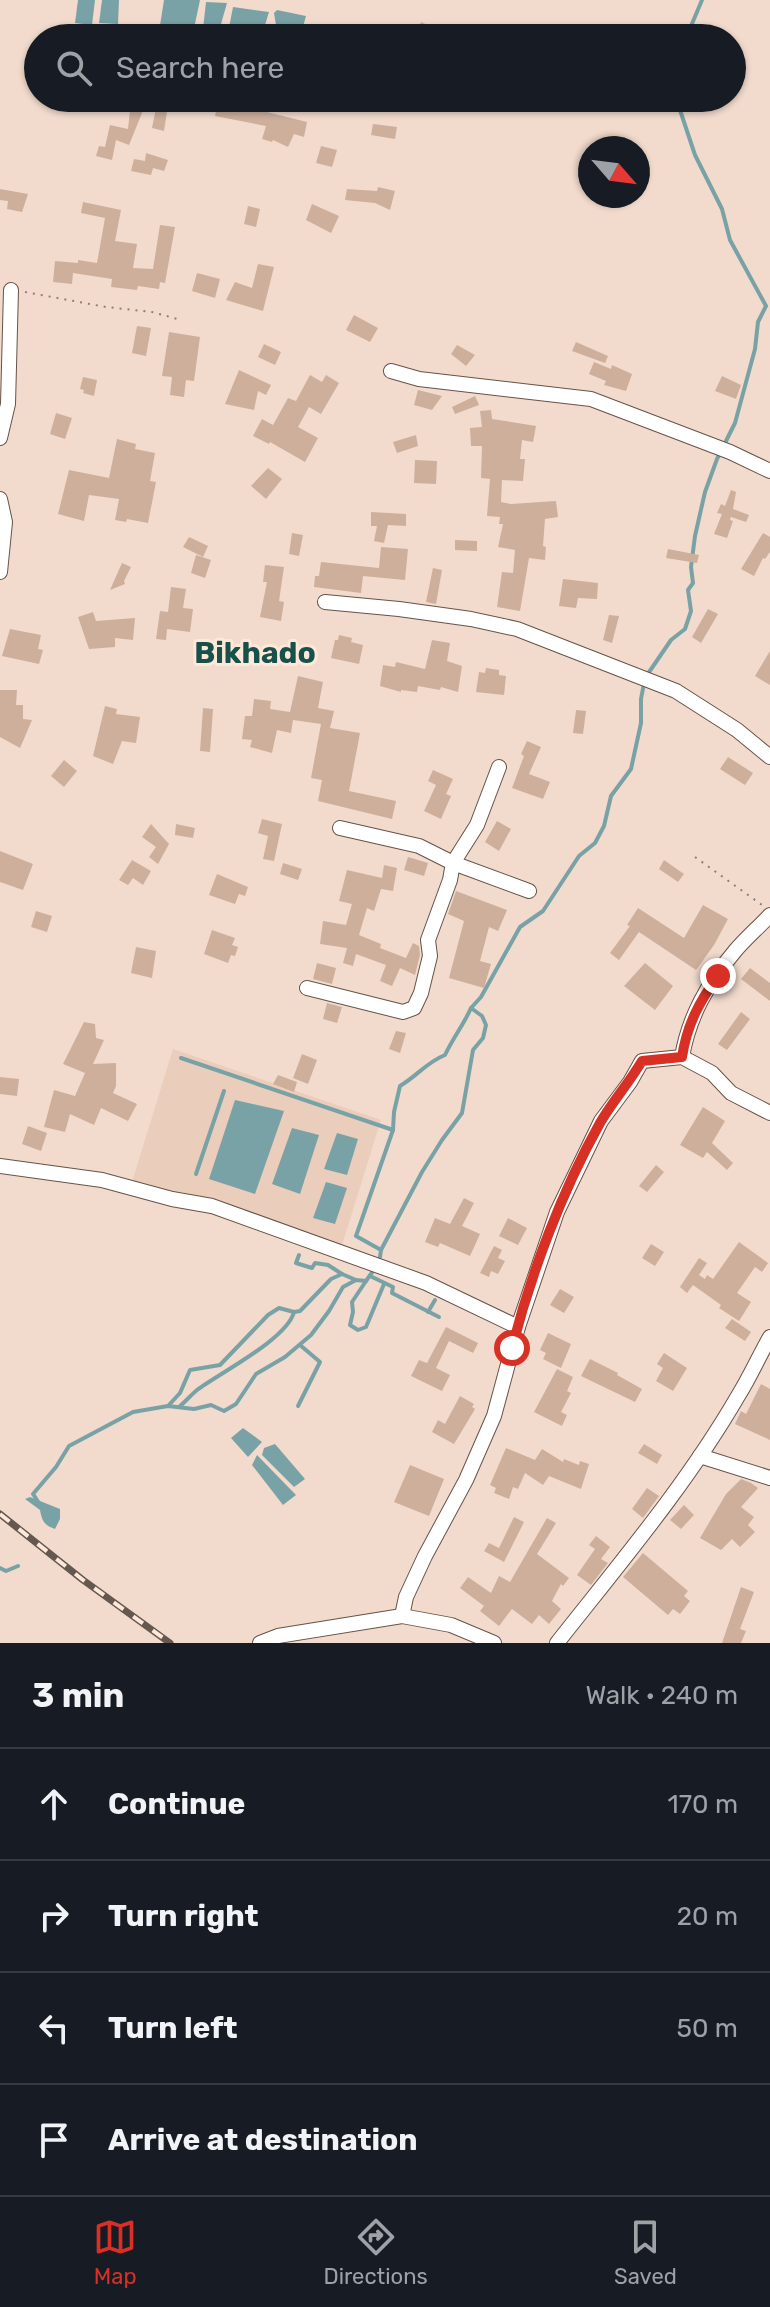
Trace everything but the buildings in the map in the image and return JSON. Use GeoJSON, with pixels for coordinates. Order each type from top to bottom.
{"type":"FeatureCollection","features":[{"type":"Feature","properties":{"kind":"street"},"geometry":{"type":"LineString","coordinates":[[0,438],[8,404],[11,290]]}},
{"type":"Feature","properties":{"kind":"street"},"geometry":{"type":"LineString","coordinates":[[391,371],[419,379],[591,399],[730,452],[770,471]]}},
{"type":"Feature","properties":{"kind":"street"},"geometry":{"type":"LineString","coordinates":[[0,499],[5,522],[0,572]]}},
{"type":"Feature","properties":{"kind":"street"},"geometry":{"type":"LineString","coordinates":[[325,602],[442,615],[517,629],[676,691],[737,730],[770,757]]}},
{"type":"Feature","properties":{"kind":"street"},"geometry":{"type":"LineString","coordinates":[[307,988],[403,1012],[414,1008],[430,956],[428,940],[453,863],[477,825],[499,767]]}},
{"type":"Feature","properties":{"kind":"street"},"geometry":{"type":"LineString","coordinates":[[340,828],[419,846],[453,863],[529,891]]}},
{"type":"Feature","properties":{"kind":"street"},"geometry":{"type":"LineString","coordinates":[[682,1057],[688,1025],[700,1000],[735,951],[769,916]]}},
{"type":"Feature","properties":{"kind":"street"},"geometry":{"type":"LineString","coordinates":[[402,1616],[406,1597],[466,1480],[494,1416],[518,1327],[557,1212],[601,1121],[642,1061],[682,1057],[712,1073],[731,1093],[770,1113]]}},
{"type":"Feature","properties":{"kind":"street"},"geometry":{"type":"LineString","coordinates":[[0,1166],[102,1180],[212,1206],[426,1283],[518,1327]]}},
{"type":"Feature","properties":{"kind":"street"},"geometry":{"type":"LineString","coordinates":[[557,1643],[649,1527],[700,1456],[738,1397],[770,1337]]}},
{"type":"Feature","properties":{"kind":"street"},"geometry":{"type":"LineString","coordinates":[[700,1456],[770,1478]]}},
{"type":"Feature","properties":{"kind":"street"},"geometry":{"type":"LineString","coordinates":[[260,1643],[278,1636],[402,1616],[451,1625],[494,1643]]}},
{"type":"Feature","properties":{"kind":"path"},"geometry":{"type":"LineString","coordinates":[[11,290],[152,312],[181,320]]}},
{"type":"Feature","properties":{"kind":"path"},"geometry":{"type":"LineString","coordinates":[[695,857],[762,906],[769,916]]}},
{"type":"Feature","properties":{"kind":"shaded area"},"geometry":{"type":"Polygon","coordinates":[[[173,1049],[381,1120],[342,1245],[217,1203],[132,1182],[173,1049]]]}},
{"type":"Feature","properties":{"kind":"water"},"geometry":{"type":"Polygon","coordinates":[[[78,0],[95,0],[92,24],[75,23],[78,0]]]}},
{"type":"Feature","properties":{"kind":"water"},"geometry":{"type":"Polygon","coordinates":[[[102,0],[119,0],[118,24],[99,23],[102,0]]]}},
{"type":"Feature","properties":{"kind":"water"},"geometry":{"type":"Polygon","coordinates":[[[164,0],[200,0],[195,24],[160,24],[164,0]]]}},
{"type":"Feature","properties":{"kind":"water"},"geometry":{"type":"Polygon","coordinates":[[[206,2],[227,3],[221,24],[204,24],[206,2]]]}},
{"type":"Feature","properties":{"kind":"water"},"geometry":{"type":"Polygon","coordinates":[[[233,7],[269,12],[265,24],[230,24],[233,7]]]}},
{"type":"Feature","properties":{"kind":"water"},"geometry":{"type":"Polygon","coordinates":[[[277,10],[306,16],[304,24],[276,24],[274,13],[277,10]]]}},
{"type":"Feature","properties":{"kind":"water"},"geometry":{"type":"Polygon","coordinates":[[[235,1100],[284,1111],[255,1194],[209,1179],[235,1100]]]}},
{"type":"Feature","properties":{"kind":"water"},"geometry":{"type":"Polygon","coordinates":[[[292,1128],[319,1135],[300,1194],[272,1184],[292,1128]]]}},
{"type":"Feature","properties":{"kind":"water"},"geometry":{"type":"Polygon","coordinates":[[[337,1133],[358,1139],[347,1175],[324,1169],[337,1133]]]}},
{"type":"Feature","properties":{"kind":"water"},"geometry":{"type":"Polygon","coordinates":[[[326,1182],[347,1188],[335,1224],[313,1218],[326,1182]]]}},
{"type":"Feature","properties":{"kind":"water"},"geometry":{"type":"Polygon","coordinates":[[[243,1428],[262,1442],[248,1457],[231,1438],[243,1428]]]}},
{"type":"Feature","properties":{"kind":"water"},"geometry":{"type":"Polygon","coordinates":[[[275,1444],[305,1479],[294,1487],[262,1455],[264,1448],[275,1444]]]}},
{"type":"Feature","properties":{"kind":"water"},"geometry":{"type":"Polygon","coordinates":[[[257,1455],[296,1495],[283,1505],[252,1465],[257,1455]]]}},
{"type":"Feature","properties":{"kind":"water"},"geometry":{"type":"Polygon","coordinates":[[[30,1497],[60,1509],[60,1519],[55,1529],[46,1524],[40,1510],[25,1499],[30,1497]]]}},
{"type":"Feature","properties":{"kind":"waterway"},"geometry":{"type":"LineString","coordinates":[[692,24],[702,0]]}},
{"type":"Feature","properties":{"kind":"waterway"},"geometry":{"type":"LineString","coordinates":[[380,1257],[422,1172],[462,1113],[473,1050],[483,1038],[486,1025],[482,1016],[471,1008],[481,997],[520,927],[543,911],[579,856],[595,843],[604,826],[611,796],[631,769],[641,723],[645,678],[671,640],[685,629],[691,611],[688,590],[693,583],[691,567],[695,536],[705,492],[735,423],[755,349],[758,322],[766,306],[730,240],[722,209],[695,155],[681,112]]}},
{"type":"Feature","properties":{"kind":"waterway"},"geometry":{"type":"LineString","coordinates":[[381,1250],[356,1236],[393,1130],[400,1086],[445,1055],[471,1008]]}},
{"type":"Feature","properties":{"kind":"waterway"},"geometry":{"type":"LineString","coordinates":[[181,1058],[393,1130]]}},
{"type":"Feature","properties":{"kind":"waterway"},"geometry":{"type":"LineString","coordinates":[[196,1174],[224,1091]]}},
{"type":"Feature","properties":{"kind":"waterway"},"geometry":{"type":"LineString","coordinates":[[299,1255],[296,1263],[312,1268],[315,1263],[328,1265],[342,1274]]}},
{"type":"Feature","properties":{"kind":"waterway"},"geometry":{"type":"LineString","coordinates":[[39,1503],[33,1494],[69,1446],[133,1412],[168,1406],[194,1409],[211,1405],[224,1411],[236,1404],[256,1374],[285,1357],[311,1335],[343,1287],[356,1280],[366,1281],[373,1271]]}},
{"type":"Feature","properties":{"kind":"waterway"},"geometry":{"type":"LineString","coordinates":[[168,1406],[180,1393],[190,1370],[220,1365],[268,1315],[279,1308],[300,1311],[331,1279],[342,1274],[356,1280]]}},
{"type":"Feature","properties":{"kind":"waterway"},"geometry":{"type":"LineString","coordinates":[[370,1276],[393,1287],[392,1293],[439,1317]]}},
{"type":"Feature","properties":{"kind":"waterway"},"geometry":{"type":"LineString","coordinates":[[366,1281],[352,1302],[350,1325],[358,1330],[366,1327],[384,1284]]}},
{"type":"Feature","properties":{"kind":"waterway"},"geometry":{"type":"LineString","coordinates":[[428,1312],[435,1300]]}},
{"type":"Feature","properties":{"kind":"waterway"},"geometry":{"type":"LineString","coordinates":[[179,1407],[197,1390],[266,1344],[289,1322],[294,1312]]}},
{"type":"Feature","properties":{"kind":"waterway"},"geometry":{"type":"LineString","coordinates":[[298,1406],[320,1362],[300,1345]]}},
{"type":"Feature","properties":{"kind":"waterway"},"geometry":{"type":"LineString","coordinates":[[0,1568],[6,1571],[18,1566]]}},
{"type":"Feature","properties":{"kind":"railway"},"geometry":{"type":"LineString","coordinates":[[0,1514],[83,1580],[170,1643]]}},
{"type":"Feature","properties":{"kind":"district","name":"Bikhado"},"geometry":{"type":"Point","coordinates":[255,653]}},
{"type":"Feature","properties":{"kind":"route"},"geometry":{"type":"LineString","coordinates":[[512,1348],[557,1212],[601,1121],[642,1061],[682,1057],[688,1025],[700,1000],[718,976]]}}]}
